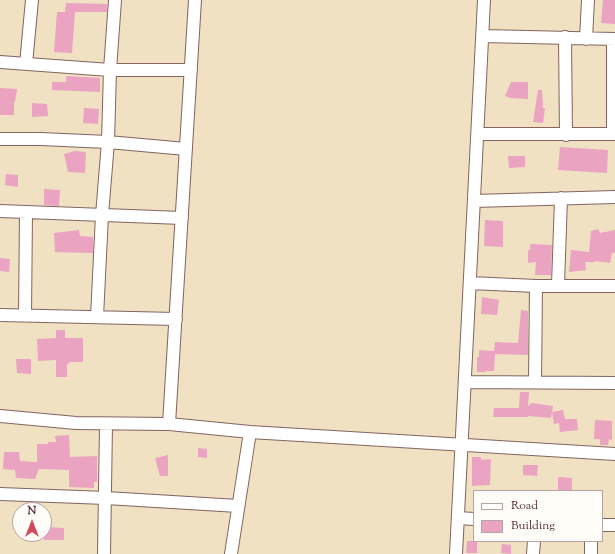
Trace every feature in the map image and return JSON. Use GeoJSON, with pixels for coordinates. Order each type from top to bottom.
{"type":"FeatureCollection","features":[{"type":"Feature","properties":{"kind":"street"},"geometry":{"type":"LineString","coordinates":[[26,64],[32,0]]}},
{"type":"Feature","properties":{"kind":"street"},"geometry":{"type":"LineString","coordinates":[[97,317],[115,0]]}},
{"type":"Feature","properties":{"kind":"street"},"geometry":{"type":"LineString","coordinates":[[169,424],[195,0]]}},
{"type":"Feature","properties":{"kind":"street"},"geometry":{"type":"LineString","coordinates":[[456,554],[484,0]]}},
{"type":"Feature","properties":{"kind":"street"},"geometry":{"type":"LineString","coordinates":[[586,39],[588,0]]}},
{"type":"Feature","properties":{"kind":"street"},"geometry":{"type":"LineString","coordinates":[[478,134],[614,134],[614,39],[483,36]]}},
{"type":"Feature","properties":{"kind":"street"},"geometry":{"type":"LineString","coordinates":[[565,37],[566,135]]}},
{"type":"Feature","properties":{"kind":"street"},"geometry":{"type":"LineString","coordinates":[[0,62],[110,70],[191,70]]}},
{"type":"Feature","properties":{"kind":"street"},"geometry":{"type":"LineString","coordinates":[[0,139],[108,142],[186,148]]}},
{"type":"Feature","properties":{"kind":"street"},"geometry":{"type":"LineString","coordinates":[[474,201],[615,197]]}},
{"type":"Feature","properties":{"kind":"street"},"geometry":{"type":"LineString","coordinates":[[558,285],[561,198]]}},
{"type":"Feature","properties":{"kind":"street"},"geometry":{"type":"LineString","coordinates":[[0,211],[182,218]]}},
{"type":"Feature","properties":{"kind":"street"},"geometry":{"type":"LineString","coordinates":[[25,315],[26,212]]}},
{"type":"Feature","properties":{"kind":"street"},"geometry":{"type":"LineString","coordinates":[[470,283],[536,286],[615,286]]}},
{"type":"Feature","properties":{"kind":"street"},"geometry":{"type":"LineString","coordinates":[[535,382],[536,286]]}},
{"type":"Feature","properties":{"kind":"street"},"geometry":{"type":"LineString","coordinates":[[0,315],[176,319]]}},
{"type":"Feature","properties":{"kind":"street"},"geometry":{"type":"LineString","coordinates":[[465,382],[615,383]]}},
{"type":"Feature","properties":{"kind":"street"},"geometry":{"type":"LineString","coordinates":[[0,416],[76,423],[169,424],[250,432],[462,444],[576,453],[615,454]]}},
{"type":"Feature","properties":{"kind":"street"},"geometry":{"type":"LineString","coordinates":[[104,554],[106,424]]}},
{"type":"Feature","properties":{"kind":"street"},"geometry":{"type":"LineString","coordinates":[[231,554],[250,432]]}},
{"type":"Feature","properties":{"kind":"street"},"geometry":{"type":"LineString","coordinates":[[0,494],[106,498],[238,506]]}},
{"type":"Feature","properties":{"kind":"street"},"geometry":{"type":"LineString","coordinates":[[458,518],[473,519]]}},
{"type":"Feature","properties":{"kind":"street"},"geometry":{"type":"LineString","coordinates":[[603,525],[615,525]]}},
{"type":"Feature","properties":{"kind":"street"},"geometry":{"type":"LineString","coordinates":[[533,554],[534,542]]}},
{"type":"Feature","properties":{"kind":"street"},"geometry":{"type":"LineString","coordinates":[[591,542],[591,554]]}},
{"type":"Feature","properties":{"kind":"building"},"geometry":{"type":"Polygon","coordinates":[[[603,0],[615,0],[615,24],[601,23],[603,0]]]}},
{"type":"Feature","properties":{"kind":"building"},"geometry":{"type":"Polygon","coordinates":[[[66,3],[107,4],[107,12],[75,12],[72,53],[54,52],[57,12],[65,12],[66,3]]]}},
{"type":"Feature","properties":{"kind":"building"},"geometry":{"type":"Polygon","coordinates":[[[66,76],[100,78],[100,92],[52,90],[52,82],[66,82],[66,76]]]}},
{"type":"Feature","properties":{"kind":"building"},"geometry":{"type":"Polygon","coordinates":[[[511,82],[528,82],[528,99],[510,98],[505,96],[511,82]]]}},
{"type":"Feature","properties":{"kind":"building"},"geometry":{"type":"Polygon","coordinates":[[[0,88],[17,89],[14,102],[14,115],[0,115],[0,88]]]}},
{"type":"Feature","properties":{"kind":"building"},"geometry":{"type":"Polygon","coordinates":[[[538,90],[542,90],[543,108],[545,108],[543,123],[533,122],[538,90]]]}},
{"type":"Feature","properties":{"kind":"building"},"geometry":{"type":"Polygon","coordinates":[[[32,103],[47,104],[48,116],[32,117],[32,103]]]}},
{"type":"Feature","properties":{"kind":"building"},"geometry":{"type":"Polygon","coordinates":[[[84,108],[99,109],[98,124],[83,123],[84,108]]]}},
{"type":"Feature","properties":{"kind":"building"},"geometry":{"type":"Polygon","coordinates":[[[560,147],[608,150],[607,173],[558,170],[560,147]]]}},
{"type":"Feature","properties":{"kind":"building"},"geometry":{"type":"Polygon","coordinates":[[[75,151],[86,152],[85,173],[68,172],[64,154],[75,151]]]}},
{"type":"Feature","properties":{"kind":"building"},"geometry":{"type":"Polygon","coordinates":[[[508,156],[525,156],[525,167],[509,168],[508,156]]]}},
{"type":"Feature","properties":{"kind":"building"},"geometry":{"type":"Polygon","coordinates":[[[6,174],[18,175],[18,187],[5,185],[6,174]]]}},
{"type":"Feature","properties":{"kind":"building"},"geometry":{"type":"Polygon","coordinates":[[[44,189],[60,190],[59,206],[44,205],[44,189]]]}},
{"type":"Feature","properties":{"kind":"building"},"geometry":{"type":"Polygon","coordinates":[[[485,220],[503,221],[503,247],[484,246],[485,220]]]}},
{"type":"Feature","properties":{"kind":"building"},"geometry":{"type":"Polygon","coordinates":[[[598,229],[600,233],[615,230],[615,253],[612,253],[610,263],[595,261],[585,262],[586,270],[569,272],[571,250],[589,252],[591,231],[598,229]]]}},
{"type":"Feature","properties":{"kind":"building"},"geometry":{"type":"Polygon","coordinates":[[[79,230],[80,236],[93,237],[93,253],[55,252],[54,233],[79,230]]]}},
{"type":"Feature","properties":{"kind":"building"},"geometry":{"type":"Polygon","coordinates":[[[530,244],[552,245],[551,275],[535,275],[536,262],[528,263],[528,250],[530,250],[530,244]]]}},
{"type":"Feature","properties":{"kind":"building"},"geometry":{"type":"Polygon","coordinates":[[[0,258],[10,259],[9,272],[0,271],[0,258]]]}},
{"type":"Feature","properties":{"kind":"building"},"geometry":{"type":"Polygon","coordinates":[[[482,297],[499,300],[497,315],[481,314],[482,297]]]}},
{"type":"Feature","properties":{"kind":"building"},"geometry":{"type":"Polygon","coordinates":[[[521,310],[528,311],[528,355],[495,354],[494,371],[477,372],[477,357],[479,357],[479,350],[494,351],[495,342],[518,343],[521,310]]]}},
{"type":"Feature","properties":{"kind":"building"},"geometry":{"type":"Polygon","coordinates":[[[56,330],[65,330],[65,338],[83,338],[83,362],[69,362],[69,364],[67,364],[67,377],[56,377],[56,360],[38,361],[37,339],[56,338],[56,330]]]}},
{"type":"Feature","properties":{"kind":"building"},"geometry":{"type":"Polygon","coordinates":[[[16,359],[31,359],[31,374],[17,373],[16,359]]]}},
{"type":"Feature","properties":{"kind":"building"},"geometry":{"type":"Polygon","coordinates":[[[520,392],[529,392],[528,406],[532,403],[553,406],[551,418],[528,416],[493,417],[494,408],[519,408],[520,392]]]}},
{"type":"Feature","properties":{"kind":"building"},"geometry":{"type":"Polygon","coordinates":[[[563,410],[565,419],[577,419],[578,430],[560,432],[559,423],[554,424],[552,412],[563,410]]]}},
{"type":"Feature","properties":{"kind":"building"},"geometry":{"type":"Polygon","coordinates":[[[595,420],[612,421],[612,440],[609,439],[608,445],[600,445],[600,439],[594,439],[595,420]]]}},
{"type":"Feature","properties":{"kind":"building"},"geometry":{"type":"Polygon","coordinates":[[[69,435],[70,457],[97,456],[97,482],[94,482],[94,488],[69,487],[69,470],[39,469],[35,479],[16,478],[15,470],[3,469],[4,452],[19,452],[20,461],[37,462],[37,444],[56,442],[55,436],[69,435]]]}},
{"type":"Feature","properties":{"kind":"building"},"geometry":{"type":"Polygon","coordinates":[[[198,448],[207,449],[207,458],[198,457],[198,448]]]}},
{"type":"Feature","properties":{"kind":"building"},"geometry":{"type":"Polygon","coordinates":[[[168,455],[168,476],[160,476],[155,458],[168,455]]]}},
{"type":"Feature","properties":{"kind":"building"},"geometry":{"type":"Polygon","coordinates":[[[472,457],[481,457],[481,460],[491,459],[490,485],[472,486],[472,457]]]}},
{"type":"Feature","properties":{"kind":"building"},"geometry":{"type":"Polygon","coordinates":[[[523,465],[538,465],[537,476],[523,475],[523,465]]]}},
{"type":"Feature","properties":{"kind":"building"},"geometry":{"type":"Polygon","coordinates":[[[558,477],[572,478],[572,490],[558,490],[558,477]]]}},
{"type":"Feature","properties":{"kind":"building"},"geometry":{"type":"Polygon","coordinates":[[[52,527],[64,528],[64,540],[52,540],[52,527]]]}},
{"type":"Feature","properties":{"kind":"building"},"geometry":{"type":"Polygon","coordinates":[[[467,541],[477,542],[477,553],[466,553],[467,541]]]}},
{"type":"Feature","properties":{"kind":"building"},"geometry":{"type":"Polygon","coordinates":[[[502,544],[511,545],[511,554],[501,553],[502,544]]]}}]}
